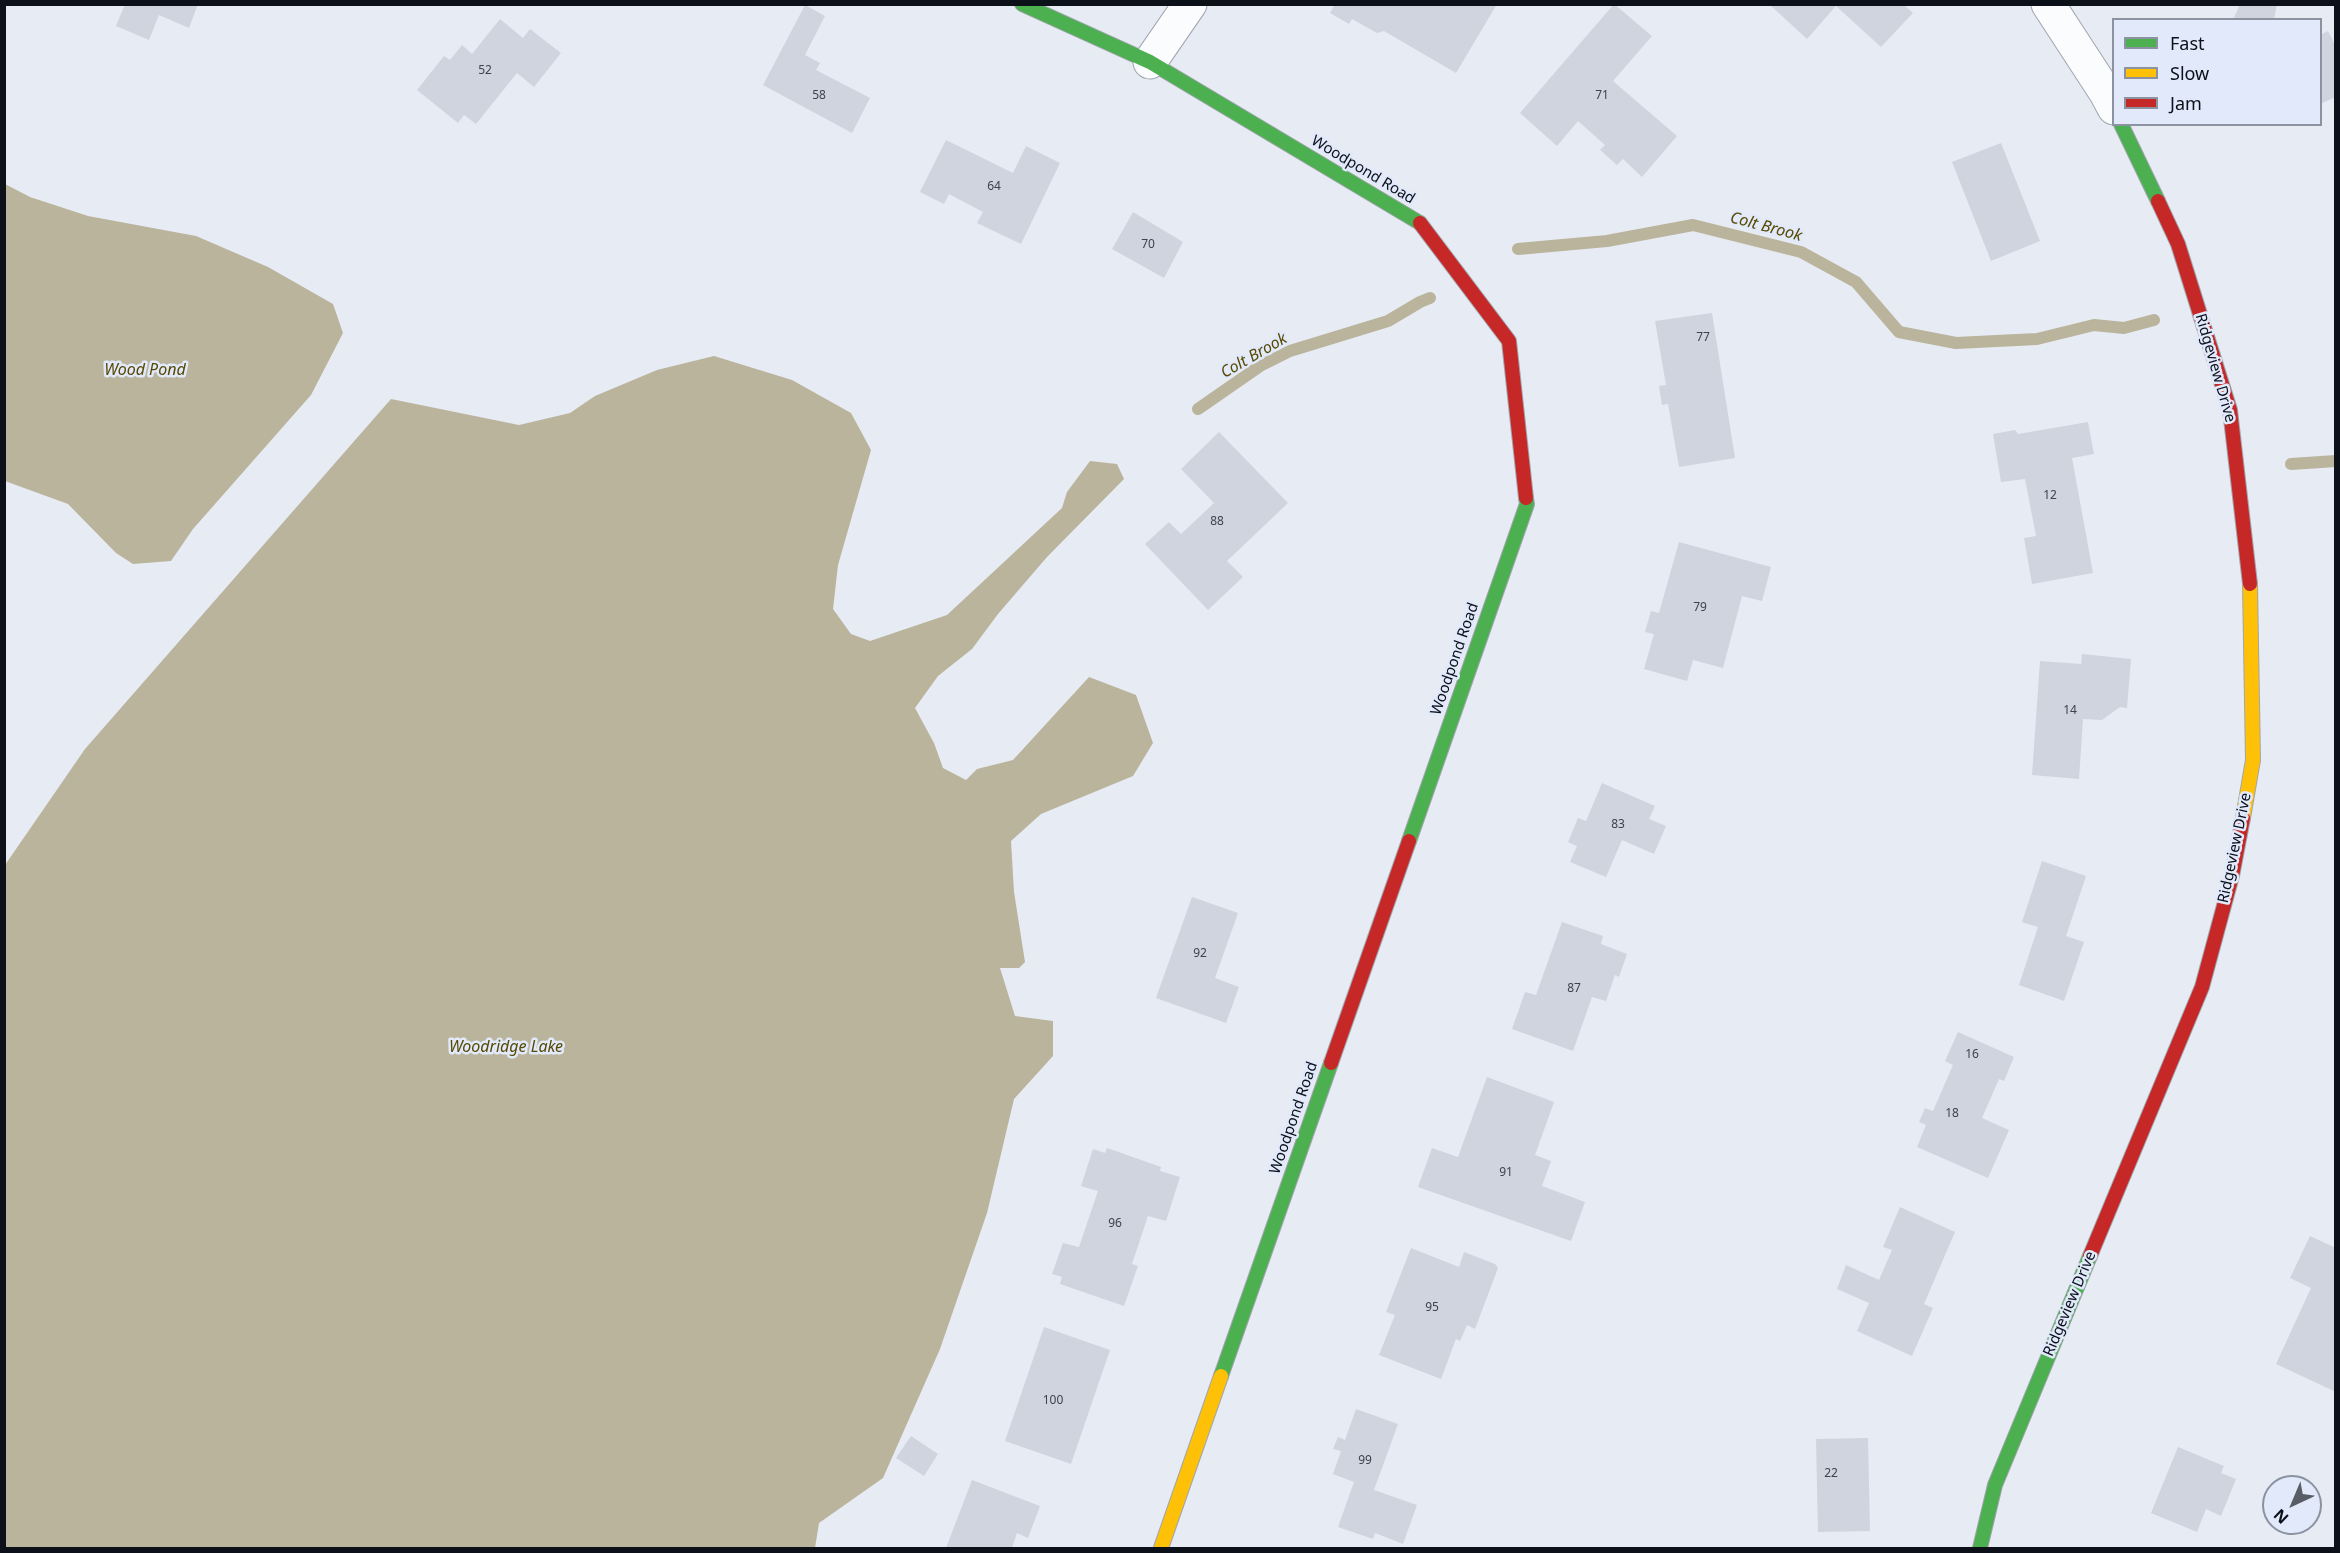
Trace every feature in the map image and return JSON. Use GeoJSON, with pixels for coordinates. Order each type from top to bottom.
{"type":"FeatureCollection","features":[{"type":"Feature","properties":{"kind":"street","name":"Woodpond Road"},"geometry":{"type":"LineString","coordinates":[[1022,4],[1150,62],[1419,222],[1509,341],[1527,504],[1161,1548]]}},
{"type":"Feature","properties":{"kind":"street"},"geometry":{"type":"LineString","coordinates":[[1150,62],[1190,4]]}},
{"type":"Feature","properties":{"kind":"street"},"geometry":{"type":"LineString","coordinates":[[2049,4],[2112,104]]}},
{"type":"Feature","properties":{"kind":"street","name":"Ridgeview Drive"},"geometry":{"type":"LineString","coordinates":[[1980,1548],[1995,1485],[2202,987],[2232,876],[2253,760],[2250,582],[2230,410],[2178,244],[2122,126]]}},
{"type":"Feature","properties":{"kind":"water","name":"Wood Pond"},"geometry":{"type":"Polygon","coordinates":[[[5,184],[30,197],[88,216],[196,236],[268,267],[333,304],[343,333],[311,395],[193,529],[171,561],[133,564],[116,553],[68,504],[5,481],[5,184]]]}},
{"type":"Feature","properties":{"kind":"water","name":"Woodridge Lake"},"geometry":{"type":"Polygon","coordinates":[[[714,356],[792,380],[851,413],[871,450],[838,565],[833,609],[851,634],[870,641],[947,615],[1062,508],[1067,492],[1090,461],[1117,464],[1124,479],[1047,557],[998,614],[972,649],[938,676],[915,708],[934,743],[943,768],[966,780],[977,769],[1013,760],[1089,677],[1136,695],[1153,743],[1133,776],[1041,814],[1011,841],[1014,892],[1025,962],[1019,968],[1000,968],[1015,1016],[1053,1021],[1053,1056],[1014,1099],[987,1213],[940,1349],[883,1478],[819,1523],[815,1548],[5,1548],[5,865],[85,749],[391,399],[519,425],[570,413],[595,396],[657,370],[714,356]]]}},
{"type":"Feature","properties":{"kind":"building"},"geometry":{"type":"Polygon","coordinates":[[[125,4],[198,4],[189,28],[159,15],[149,40],[116,26],[125,4]]]}},
{"type":"Feature","properties":{"kind":"building"},"geometry":{"type":"Polygon","coordinates":[[[1335,4],[1443,4],[1446,6],[1448,4],[1497,4],[1456,73],[1384,31],[1377,33],[1352,19],[1349,24],[1330,13],[1335,4]]]}},
{"type":"Feature","properties":{"kind":"building"},"geometry":{"type":"Polygon","coordinates":[[[1614,4],[1652,36],[1613,81],[1677,136],[1642,177],[1623,159],[1617,165],[1600,150],[1605,145],[1578,121],[1557,146],[1520,113],[1614,4]]]}},
{"type":"Feature","properties":{"kind":"building"},"geometry":{"type":"Polygon","coordinates":[[[1769,4],[1903,4],[1913,13],[1881,47],[1836,6],[1807,39],[1769,4]]]}},
{"type":"Feature","properties":{"kind":"building"},"geometry":{"type":"Polygon","coordinates":[[[2240,4],[2277,4],[2274,18],[2234,18],[2240,4]]]}},
{"type":"Feature","properties":{"kind":"building"},"geometry":{"type":"Polygon","coordinates":[[[805,5],[825,16],[805,55],[820,63],[816,70],[870,98],[852,133],[763,85],[805,5]]]}},
{"type":"Feature","properties":{"kind":"building"},"geometry":{"type":"Polygon","coordinates":[[[500,19],[523,38],[530,29],[561,53],[534,87],[517,73],[476,124],[464,115],[458,123],[417,90],[444,56],[450,60],[462,45],[472,54],[500,19]]]}},
{"type":"Feature","properties":{"kind":"building"},"geometry":{"type":"Polygon","coordinates":[[[2328,31],[2336,47],[2336,97],[2322,103],[2322,34],[2328,31]]]}},
{"type":"Feature","properties":{"kind":"building"},"geometry":{"type":"Polygon","coordinates":[[[946,140],[1013,173],[1026,146],[1060,163],[1021,244],[977,223],[983,212],[949,194],[944,204],[920,192],[946,140]]]}},
{"type":"Feature","properties":{"kind":"building"},"geometry":{"type":"Polygon","coordinates":[[[2001,143],[2040,241],[1991,261],[1952,162],[2001,143]]]}},
{"type":"Feature","properties":{"kind":"building"},"geometry":{"type":"Polygon","coordinates":[[[1133,212],[1183,242],[1164,278],[1112,249],[1133,212]]]}},
{"type":"Feature","properties":{"kind":"building"},"geometry":{"type":"Polygon","coordinates":[[[1712,313],[1735,458],[1679,467],[1668,404],[1662,405],[1659,386],[1666,385],[1655,321],[1712,313]]]}},
{"type":"Feature","properties":{"kind":"building"},"geometry":{"type":"Polygon","coordinates":[[[2088,422],[2094,454],[2072,458],[2093,573],[2032,584],[2024,538],[2036,536],[2025,479],[2001,482],[1993,434],[2015,430],[2018,434],[2088,422]]]}},
{"type":"Feature","properties":{"kind":"building"},"geometry":{"type":"Polygon","coordinates":[[[1219,432],[1288,503],[1227,561],[1243,577],[1208,610],[1145,544],[1169,522],[1181,534],[1214,503],[1181,469],[1219,432]]]}},
{"type":"Feature","properties":{"kind":"building"},"geometry":{"type":"Polygon","coordinates":[[[1679,542],[1771,567],[1762,601],[1742,596],[1723,668],[1693,660],[1687,681],[1644,669],[1654,634],[1645,632],[1651,611],[1659,613],[1679,542]]]}},
{"type":"Feature","properties":{"kind":"building"},"geometry":{"type":"Polygon","coordinates":[[[2082,654],[2131,659],[2127,708],[2120,707],[2102,720],[2083,719],[2079,779],[2032,775],[2040,661],[2081,664],[2082,654]]]}},
{"type":"Feature","properties":{"kind":"building"},"geometry":{"type":"Polygon","coordinates":[[[1602,783],[1655,806],[1649,819],[1666,826],[1654,854],[1622,840],[1606,877],[1570,862],[1577,846],[1568,842],[1578,818],[1586,821],[1602,783]]]}},
{"type":"Feature","properties":{"kind":"building"},"geometry":{"type":"Polygon","coordinates":[[[2042,861],[2086,876],[2066,936],[2084,942],[2064,1001],[2019,985],[2038,927],[2022,922],[2042,861]]]}},
{"type":"Feature","properties":{"kind":"building"},"geometry":{"type":"Polygon","coordinates":[[[1192,897],[1238,913],[1215,978],[1239,987],[1226,1023],[1156,998],[1192,897]]]}},
{"type":"Feature","properties":{"kind":"building"},"geometry":{"type":"Polygon","coordinates":[[[1562,922],[1603,936],[1601,944],[1627,954],[1619,977],[1615,975],[1606,1001],[1592,997],[1573,1051],[1512,1029],[1525,992],[1536,995],[1562,922]]]}},
{"type":"Feature","properties":{"kind":"building"},"geometry":{"type":"Polygon","coordinates":[[[1958,1032],[2014,1057],[2004,1081],[1999,1079],[1982,1118],[2009,1130],[1988,1178],[1917,1147],[1926,1125],[1919,1122],[1925,1108],[1933,1111],[1953,1065],[1945,1061],[1958,1032]]]}},
{"type":"Feature","properties":{"kind":"building"},"geometry":{"type":"Polygon","coordinates":[[[1487,1077],[1554,1102],[1535,1155],[1551,1161],[1542,1186],[1585,1202],[1571,1241],[1418,1187],[1432,1148],[1458,1157],[1487,1077]]]}},
{"type":"Feature","properties":{"kind":"building"},"geometry":{"type":"Polygon","coordinates":[[[1107,1148],[1161,1167],[1160,1171],[1180,1177],[1166,1221],[1148,1216],[1132,1264],[1138,1266],[1124,1306],[1060,1284],[1062,1277],[1052,1274],[1063,1243],[1079,1247],[1098,1191],[1081,1186],[1093,1149],[1105,1153],[1107,1148]]]}},
{"type":"Feature","properties":{"kind":"building"},"geometry":{"type":"Polygon","coordinates":[[[1900,1207],[1955,1232],[1924,1304],[1933,1308],[1912,1356],[1857,1331],[1869,1303],[1837,1289],[1846,1265],[1879,1280],[1892,1250],[1883,1247],[1900,1207]]]}},
{"type":"Feature","properties":{"kind":"building"},"geometry":{"type":"Polygon","coordinates":[[[2310,1236],[2336,1248],[2336,1392],[2276,1364],[2311,1288],[2290,1278],[2310,1236]]]}},
{"type":"Feature","properties":{"kind":"building"},"geometry":{"type":"Polygon","coordinates":[[[1411,1248],[1459,1267],[1464,1252],[1495,1264],[1498,1268],[1475,1329],[1467,1325],[1460,1341],[1456,1339],[1441,1379],[1379,1355],[1395,1315],[1386,1312],[1411,1248]]]}},
{"type":"Feature","properties":{"kind":"building"},"geometry":{"type":"Polygon","coordinates":[[[1044,1327],[1110,1350],[1071,1464],[1005,1441],[1044,1327]]]}},
{"type":"Feature","properties":{"kind":"building"},"geometry":{"type":"Polygon","coordinates":[[[1356,1409],[1398,1424],[1374,1490],[1417,1505],[1403,1544],[1375,1533],[1373,1539],[1338,1527],[1354,1482],[1333,1474],[1341,1451],[1333,1449],[1338,1437],[1345,1440],[1356,1409]]]}},
{"type":"Feature","properties":{"kind":"building"},"geometry":{"type":"Polygon","coordinates":[[[911,1436],[938,1454],[924,1476],[896,1458],[911,1436]]]}},
{"type":"Feature","properties":{"kind":"building"},"geometry":{"type":"Polygon","coordinates":[[[1868,1438],[1870,1531],[1818,1532],[1816,1439],[1868,1438]]]}},
{"type":"Feature","properties":{"kind":"building"},"geometry":{"type":"Polygon","coordinates":[[[2178,1447],[2224,1466],[2221,1473],[2236,1479],[2221,1516],[2206,1509],[2197,1532],[2151,1513],[2178,1447]]]}},
{"type":"Feature","properties":{"kind":"building"},"geometry":{"type":"Polygon","coordinates":[[[972,1480],[1040,1506],[1028,1538],[1017,1533],[1012,1548],[946,1548],[972,1480]]]}},
{"type":"Feature","properties":{"kind":"waterway","name":"Colt Brook"},"geometry":{"type":"LineString","coordinates":[[1518,249],[1607,241],[1693,225],[1801,252],[1856,282],[1899,332],[1956,343],[2037,339],[2094,325],[2124,328],[2154,320]]}},
{"type":"Feature","properties":{"kind":"waterway","name":"Colt Brook"},"geometry":{"type":"LineString","coordinates":[[1198,409],[1260,366],[1290,351],[1388,321],[1430,298]]}},
{"type":"Feature","properties":{"kind":"waterway","name":"Colt Brook"},"geometry":{"type":"LineString","coordinates":[[2291,464],[2336,461]]}},
{"type":"Feature","properties":{"kind":"traffic: fast"},"geometry":{"type":"LineString","coordinates":[[1022,4],[1150,62],[1420,223]]}},
{"type":"Feature","properties":{"kind":"traffic: fast"},"geometry":{"type":"LineString","coordinates":[[2122,126],[2158,201]]}},
{"type":"Feature","properties":{"kind":"traffic: fast"},"geometry":{"type":"LineString","coordinates":[[1409,841],[1527,504],[1526,498]]}},
{"type":"Feature","properties":{"kind":"traffic: fast"},"geometry":{"type":"LineString","coordinates":[[1221,1376],[1331,1063]]}},
{"type":"Feature","properties":{"kind":"traffic: fast"},"geometry":{"type":"LineString","coordinates":[[1980,1548],[1995,1485],[2090,1256]]}},
{"type":"Feature","properties":{"kind":"traffic: slow"},"geometry":{"type":"LineString","coordinates":[[2243,818],[2253,760],[2250,584]]}},
{"type":"Feature","properties":{"kind":"traffic: slow"},"geometry":{"type":"LineString","coordinates":[[1161,1548],[1221,1376]]}},
{"type":"Feature","properties":{"kind":"traffic: jam"},"geometry":{"type":"LineString","coordinates":[[2158,201],[2178,244],[2230,410],[2250,584]]}},
{"type":"Feature","properties":{"kind":"traffic: jam"},"geometry":{"type":"LineString","coordinates":[[1420,223],[1509,341],[1526,498]]}},
{"type":"Feature","properties":{"kind":"traffic: jam"},"geometry":{"type":"LineString","coordinates":[[2090,1256],[2202,987],[2232,876],[2243,818]]}},
{"type":"Feature","properties":{"kind":"traffic: jam"},"geometry":{"type":"LineString","coordinates":[[1331,1063],[1409,841]]}}]}
